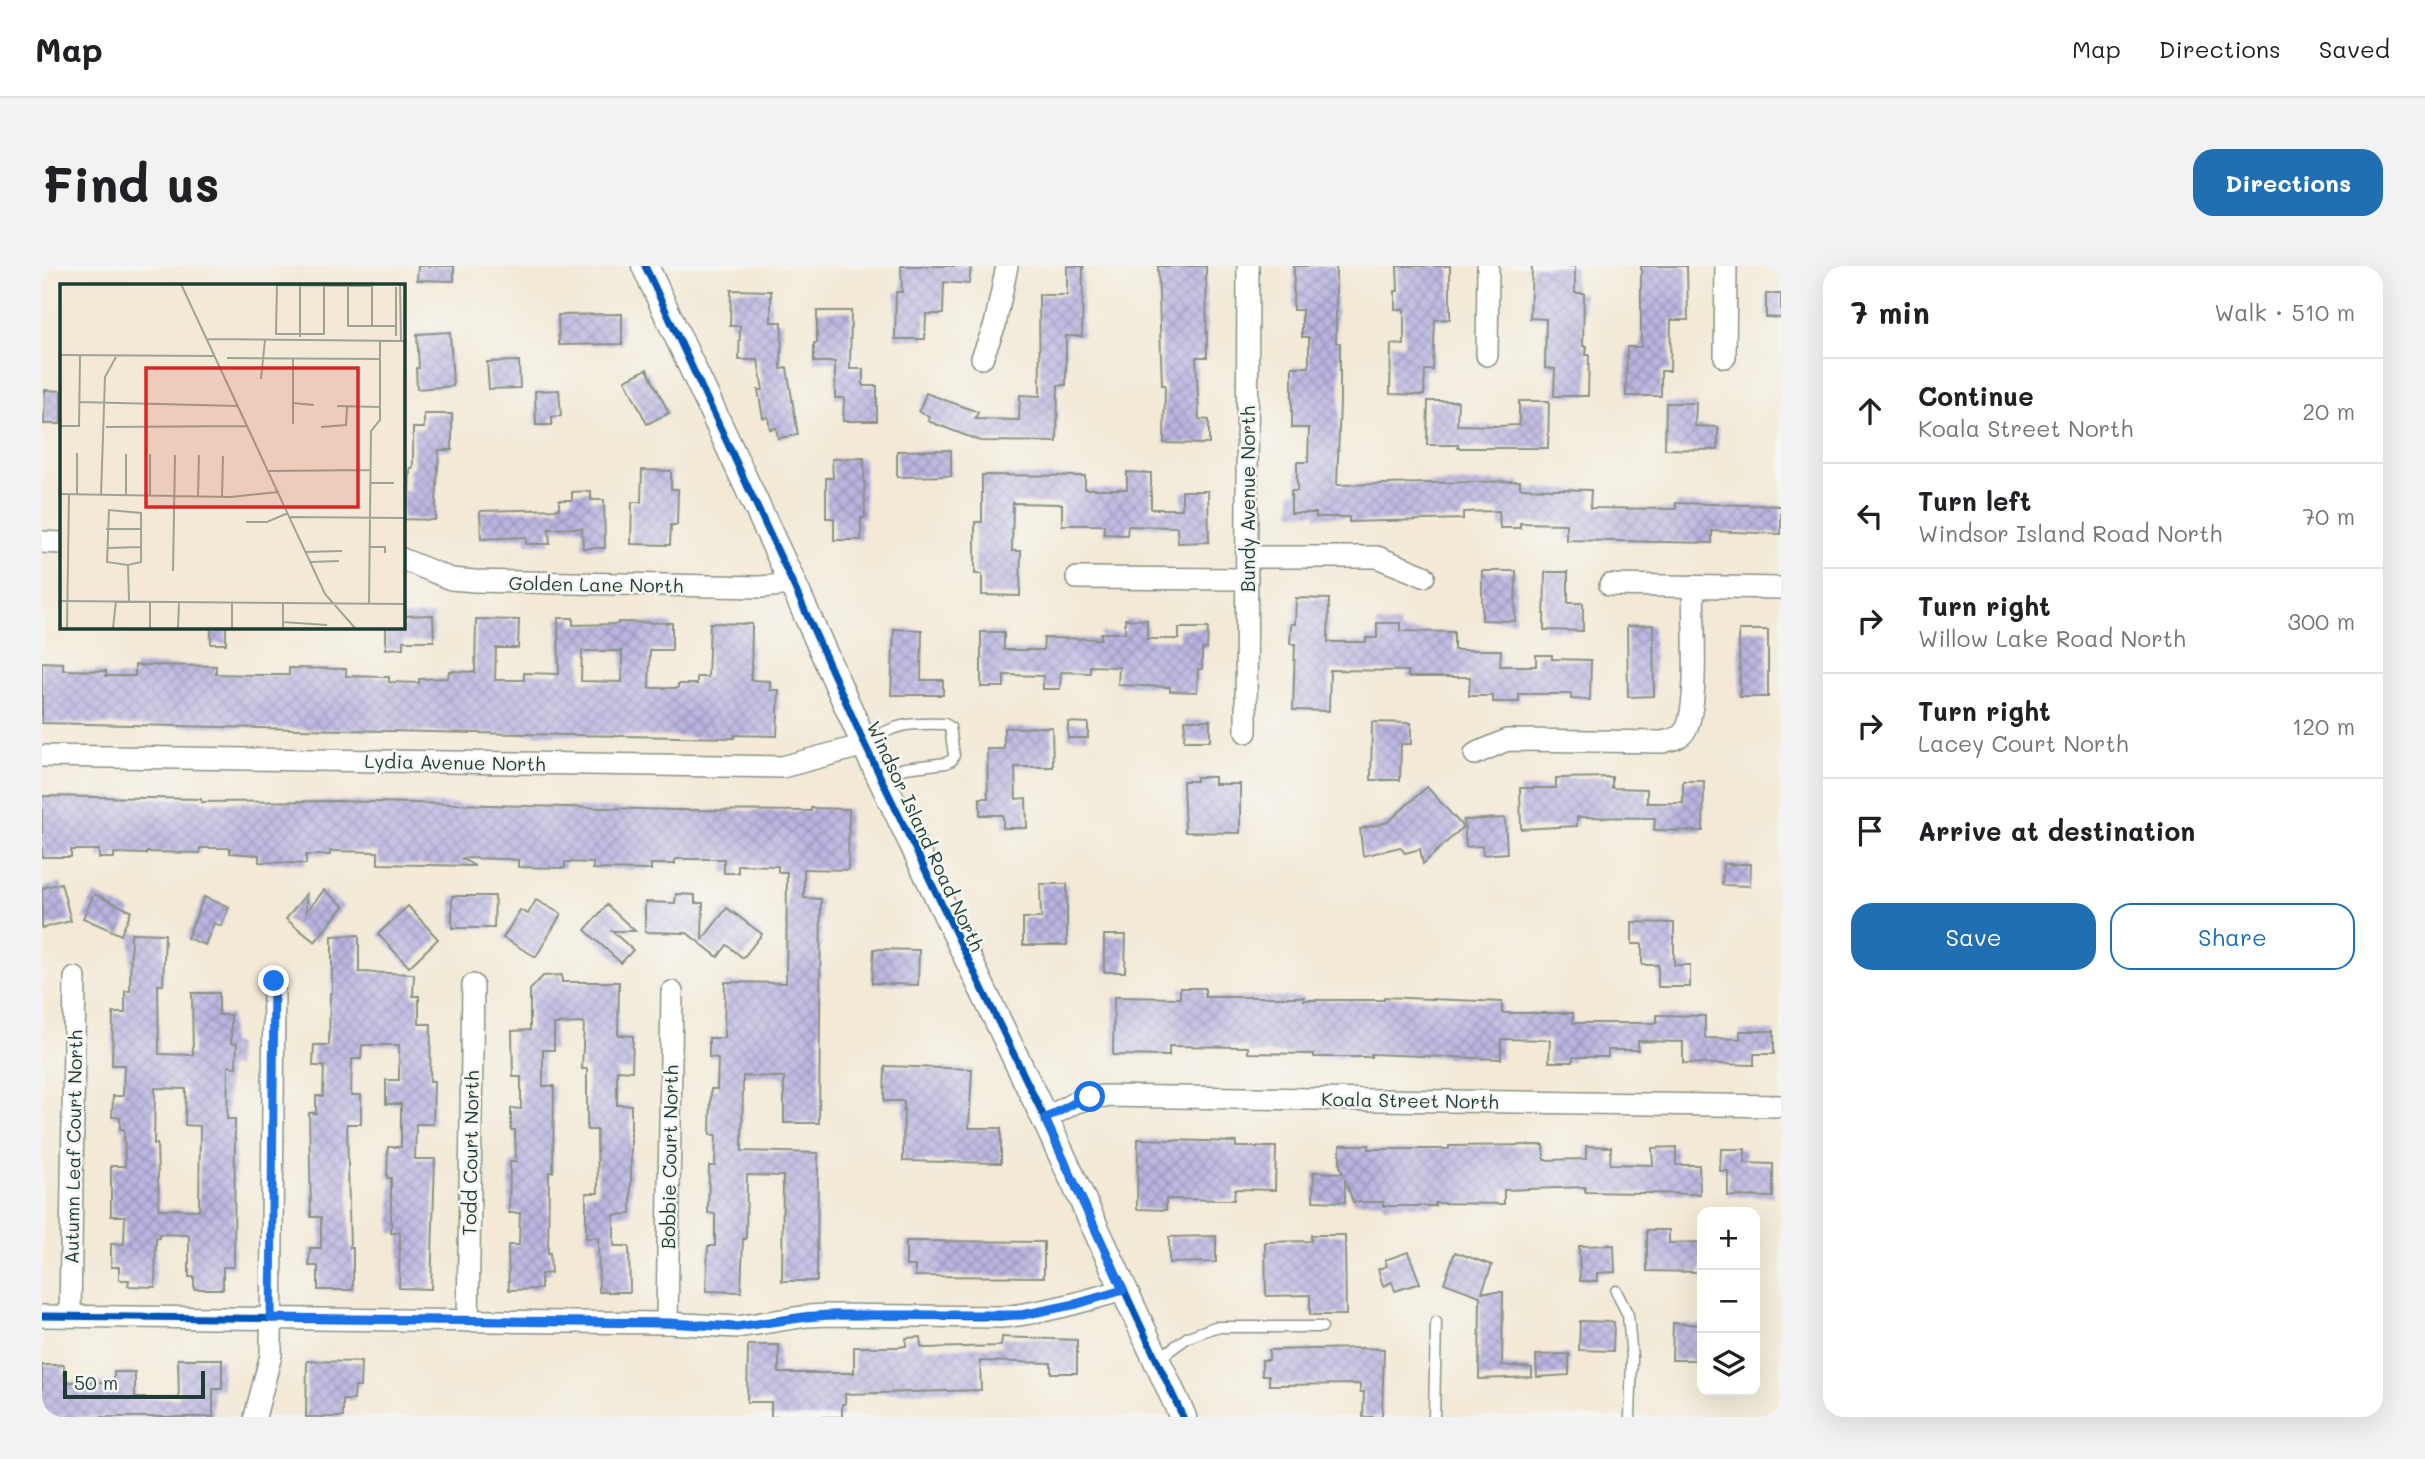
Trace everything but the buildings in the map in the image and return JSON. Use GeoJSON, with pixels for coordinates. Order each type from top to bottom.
{"type":"FeatureCollection","features":[{"type":"Feature","properties":{"kind":"street","name":"Windsor Island Road North"},"geometry":{"type":"LineString","coordinates":[[645,266],[865,745],[1045,1119],[1183,1417]]}},
{"type":"Feature","properties":{"kind":"street"},"geometry":{"type":"LineString","coordinates":[[982,358],[995,325],[1007,266]]}},
{"type":"Feature","properties":{"kind":"street","name":"Bundy Avenue North"},"geometry":{"type":"LineString","coordinates":[[1246,732],[1248,266]]}},
{"type":"Feature","properties":{"kind":"street"},"geometry":{"type":"LineString","coordinates":[[1487,355],[1488,266]]}},
{"type":"Feature","properties":{"kind":"street"},"geometry":{"type":"LineString","coordinates":[[1725,357],[1726,266]]}},
{"type":"Feature","properties":{"kind":"street"},"geometry":{"type":"LineString","coordinates":[[42,542],[60,543]]}},
{"type":"Feature","properties":{"kind":"street"},"geometry":{"type":"LineString","coordinates":[[1247,556],[1377,557],[1424,576]]}},
{"type":"Feature","properties":{"kind":"street","name":"Golden Lane North"},"geometry":{"type":"LineString","coordinates":[[404,560],[451,579],[475,581],[760,587],[793,584]]}},
{"type":"Feature","properties":{"kind":"street"},"geometry":{"type":"LineString","coordinates":[[1077,578],[1247,579]]}},
{"type":"Feature","properties":{"kind":"street"},"geometry":{"type":"LineString","coordinates":[[1610,585],[1781,588]]}},
{"type":"Feature","properties":{"kind":"street"},"geometry":{"type":"LineString","coordinates":[[1475,754],[1507,740],[1663,742],[1680,737],[1686,729],[1693,708],[1693,586]]}},
{"type":"Feature","properties":{"kind":"street","name":"Lydia Avenue North"},"geometry":{"type":"LineString","coordinates":[[42,756],[782,767],[865,745]]}},
{"type":"Feature","properties":{"kind":"street","name":"Autumn Leaf Court North"},"geometry":{"type":"LineString","coordinates":[[70,1316],[75,978]]}},
{"type":"Feature","properties":{"kind":"street"},"geometry":{"type":"LineString","coordinates":[[255,1417],[271,1354],[274,981]]}},
{"type":"Feature","properties":{"kind":"street","name":"Todd Court North"},"geometry":{"type":"LineString","coordinates":[[468,1321],[473,985]]}},
{"type":"Feature","properties":{"kind":"street","name":"Bobbie Court North"},"geometry":{"type":"LineString","coordinates":[[667,1323],[672,992]]}},
{"type":"Feature","properties":{"kind":"street","name":"Koala Street North"},"geometry":{"type":"LineString","coordinates":[[1045,1119],[1076,1102],[1102,1096],[1781,1106]]}},
{"type":"Feature","properties":{"kind":"street"},"geometry":{"type":"LineString","coordinates":[[42,1316],[667,1323],[737,1327],[829,1315],[1001,1317],[1043,1312],[1123,1290]]}},
{"type":"Feature","properties":{"kind":"lane"},"geometry":{"type":"LineString","coordinates":[[865,745],[881,732],[900,726],[945,724],[950,727],[954,755],[952,760],[905,768],[880,776]]}},
{"type":"Feature","properties":{"kind":"lane"},"geometry":{"type":"LineString","coordinates":[[1616,1291],[1628,1315],[1632,1358],[1630,1417]]}},
{"type":"Feature","properties":{"kind":"lane"},"geometry":{"type":"LineString","coordinates":[[1434,1417],[1436,1322]]}},
{"type":"Feature","properties":{"kind":"lane"},"geometry":{"type":"LineString","coordinates":[[1156,1361],[1188,1337],[1216,1327],[1322,1326]]}},
{"type":"Feature","properties":{"kind":"cycle path"},"geometry":{"type":"LineString","coordinates":[[645,266],[865,745],[1045,1119],[1183,1417]]}},
{"type":"Feature","properties":{"kind":"cycle path"},"geometry":{"type":"LineString","coordinates":[[42,1316],[667,1323],[737,1327],[829,1315],[1001,1317],[1047,1310],[1123,1290]]}},
{"type":"Feature","properties":{"kind":"route"},"geometry":{"type":"LineString","coordinates":[[274,981],[271,1318],[667,1323],[737,1327],[829,1315],[1001,1317],[1043,1312],[1077,1304],[1123,1290],[1045,1119],[1090,1097]]}}]}
